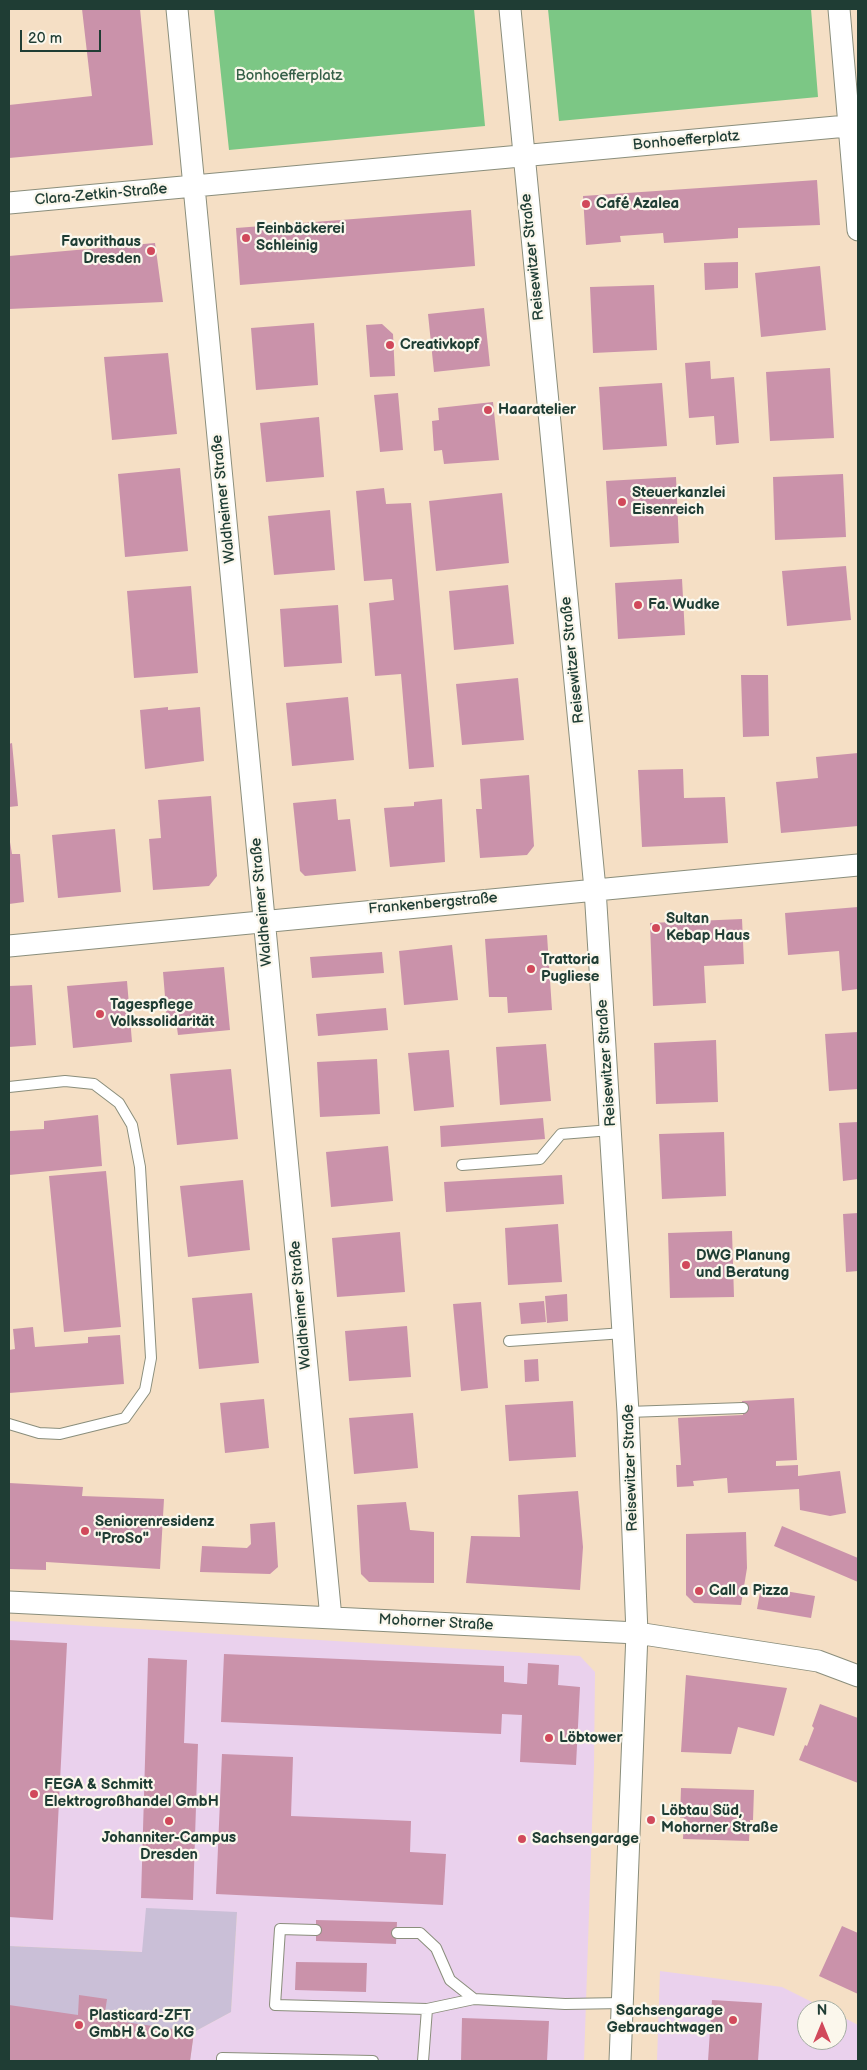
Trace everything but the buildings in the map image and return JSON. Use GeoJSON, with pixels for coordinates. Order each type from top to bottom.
{"type":"FeatureCollection","features":[{"type":"Feature","properties":{"kind":"street"},"geometry":{"type":"LineString","coordinates":[[178,9],[194,186]]}},
{"type":"Feature","properties":{"kind":"street","name":"Reisewitzer Straße"},"geometry":{"type":"LineString","coordinates":[[510,9],[595,889],[624,1333],[637,1633],[620,2061]]}},
{"type":"Feature","properties":{"kind":"street"},"geometry":{"type":"LineString","coordinates":[[839,9],[854,126],[858,230]]}},
{"type":"Feature","properties":{"kind":"street","name":"Bonhoefferplatz"},"geometry":{"type":"LineString","coordinates":[[194,186],[854,126]]}},
{"type":"Feature","properties":{"kind":"street","name":"Clara-Zetkin-Straße"},"geometry":{"type":"LineString","coordinates":[[9,202],[194,186]]}},
{"type":"Feature","properties":{"kind":"street","name":"Waldheimer Straße"},"geometry":{"type":"LineString","coordinates":[[194,186],[331,1618]]}},
{"type":"Feature","properties":{"kind":"street","name":"Frankenbergstraße"},"geometry":{"type":"LineString","coordinates":[[9,946],[264,920],[858,865]]}},
{"type":"Feature","properties":{"kind":"street","name":"Mohorner Straße"},"geometry":{"type":"LineString","coordinates":[[9,1602],[637,1633],[818,1661],[858,1676]]}},
{"type":"Feature","properties":{"kind":"lane"},"geometry":{"type":"LineString","coordinates":[[9,1087],[65,1081],[94,1084],[119,1104],[132,1125],[140,1167],[151,1358],[145,1390],[125,1418],[60,1434],[39,1433],[9,1424]]}},
{"type":"Feature","properties":{"kind":"lane"},"geometry":{"type":"LineString","coordinates":[[462,1165],[540,1159],[561,1134],[612,1130]]}},
{"type":"Feature","properties":{"kind":"lane"},"geometry":{"type":"LineString","coordinates":[[509,1341],[624,1333]]}},
{"type":"Feature","properties":{"kind":"lane"},"geometry":{"type":"LineString","coordinates":[[628,1412],[743,1408]]}},
{"type":"Feature","properties":{"kind":"lane"},"geometry":{"type":"LineString","coordinates":[[316,1930],[280,1929],[275,2005],[427,2009],[474,1999],[565,2004],[622,2003]]}},
{"type":"Feature","properties":{"kind":"lane"},"geometry":{"type":"LineString","coordinates":[[397,1933],[420,1933],[436,1948],[450,1980],[474,1999]]}},
{"type":"Feature","properties":{"kind":"lane"},"geometry":{"type":"LineString","coordinates":[[423,2061],[427,2009]]}},
{"type":"Feature","properties":{"kind":"lane"},"geometry":{"type":"LineString","coordinates":[[222,2061],[222,2058],[373,2061]]}},
{"type":"Feature","properties":{"kind":"shaded area"},"geometry":{"type":"Polygon","coordinates":[[[9,1621],[580,1656],[595,1672],[594,1766],[584,2061],[190,2061],[194,2032],[231,2012],[237,1912],[143,1952],[9,1946],[9,1621]]]}},
{"type":"Feature","properties":{"kind":"shaded area"},"geometry":{"type":"Polygon","coordinates":[[[146,1908],[237,1912],[231,2012],[194,2032],[190,2061],[9,2061],[9,1946],[142,1952],[146,1908]]]}},
{"type":"Feature","properties":{"kind":"shaded area","name":"Sachsengarage Gebrauchtwagen"},"geometry":{"type":"Polygon","coordinates":[[[660,1971],[782,1987],[808,2000],[797,2000],[797,2050],[847,2050],[847,2019],[858,2025],[858,2061],[657,2061],[660,1971]]]}},
{"type":"Feature","properties":{"kind":"green space","name":"Bonhoefferplatz"},"geometry":{"type":"Polygon","coordinates":[[[214,9],[474,9],[485,126],[229,150],[214,9]]]}},
{"type":"Feature","properties":{"kind":"green space"},"geometry":{"type":"Polygon","coordinates":[[[548,9],[811,9],[818,97],[559,121],[548,9]]]}},
{"type":"Feature","properties":{"kind":"place","name":"Café Azalea"},"geometry":{"type":"Point","coordinates":[586,204]}},
{"type":"Feature","properties":{"kind":"place","name":"Feinbäckerei Schleinig"},"geometry":{"type":"Point","coordinates":[246,238]}},
{"type":"Feature","properties":{"kind":"place","name":"Favorithaus Dresden"},"geometry":{"type":"Point","coordinates":[151,251]}},
{"type":"Feature","properties":{"kind":"place","name":"Creativkopf"},"geometry":{"type":"Point","coordinates":[390,345]}},
{"type":"Feature","properties":{"kind":"place","name":"Haaratelier"},"geometry":{"type":"Point","coordinates":[488,410]}},
{"type":"Feature","properties":{"kind":"place","name":"Steuerkanzlei Eisenreich"},"geometry":{"type":"Point","coordinates":[622,502]}},
{"type":"Feature","properties":{"kind":"place","name":"Fa. Wudke"},"geometry":{"type":"Point","coordinates":[638,605]}},
{"type":"Feature","properties":{"kind":"place","name":"Sultan Kebap Haus"},"geometry":{"type":"Point","coordinates":[656,928]}},
{"type":"Feature","properties":{"kind":"place","name":"Trattoria Pugliese"},"geometry":{"type":"Point","coordinates":[531,969]}},
{"type":"Feature","properties":{"kind":"place","name":"Tagespflege Volkssolidarität"},"geometry":{"type":"Point","coordinates":[100,1014]}},
{"type":"Feature","properties":{"kind":"place","name":"DWG Planung und Beratung"},"geometry":{"type":"Point","coordinates":[686,1265]}},
{"type":"Feature","properties":{"kind":"place","name":"Seniorenresidenz \"ProSo\""},"geometry":{"type":"Point","coordinates":[85,1531]}},
{"type":"Feature","properties":{"kind":"place","name":"Call a Pizza"},"geometry":{"type":"Point","coordinates":[699,1591]}},
{"type":"Feature","properties":{"kind":"place","name":"Löbtower"},"geometry":{"type":"Point","coordinates":[549,1738]}},
{"type":"Feature","properties":{"kind":"place","name":"FEGA & Schmitt Elektrogroßhandel GmbH"},"geometry":{"type":"Point","coordinates":[34,1794]}},
{"type":"Feature","properties":{"kind":"place","name":"Löbtau Süd, Mohorner Straße"},"geometry":{"type":"Point","coordinates":[651,1820]}},
{"type":"Feature","properties":{"kind":"place","name":"Johanniter-Campus Dresden"},"geometry":{"type":"Point","coordinates":[169,1821]}},
{"type":"Feature","properties":{"kind":"place","name":"Sachsengarage"},"geometry":{"type":"Point","coordinates":[522,1839]}},
{"type":"Feature","properties":{"kind":"place","name":"Sachsengarage Gebrauchtwagen"},"geometry":{"type":"Point","coordinates":[733,2020]}},
{"type":"Feature","properties":{"kind":"place","name":"Plasticard-ZFT GmbH & Co KG"},"geometry":{"type":"Point","coordinates":[79,2025]}}]}
